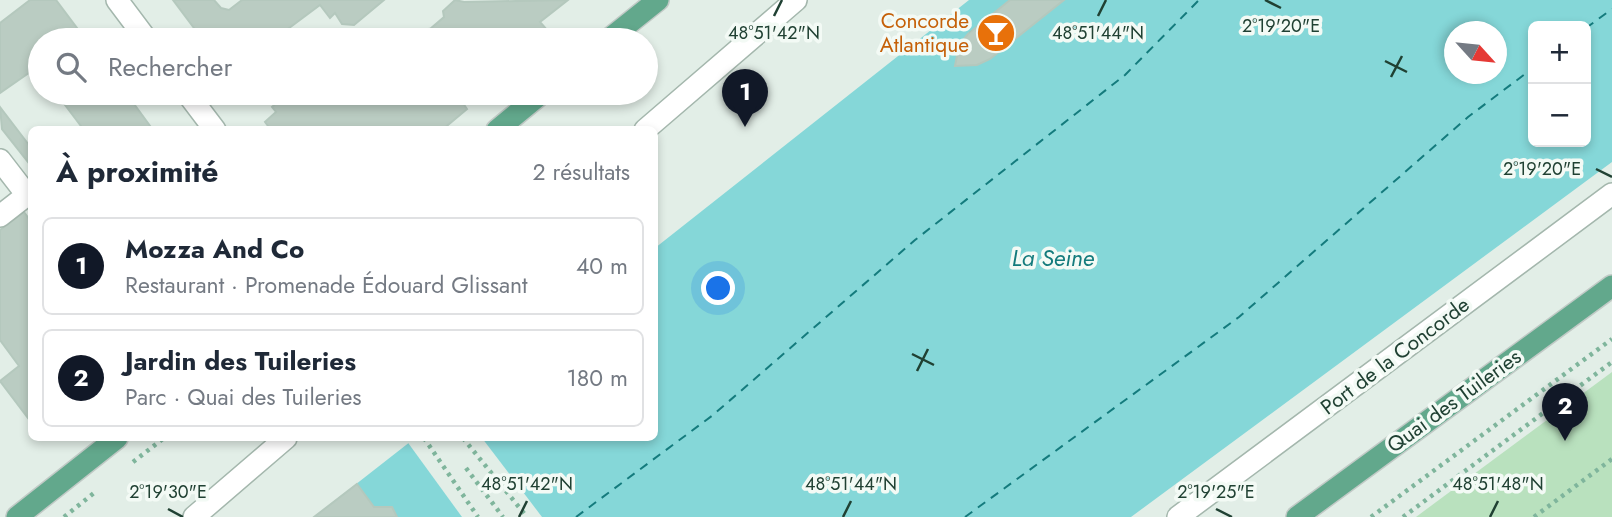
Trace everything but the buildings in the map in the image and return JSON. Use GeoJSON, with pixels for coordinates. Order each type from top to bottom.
{"type":"FeatureCollection","features":[{"type":"Feature","properties":{"kind":"main road"},"geometry":{"type":"LineString","coordinates":[[623,28],[658,0]]}},
{"type":"Feature","properties":{"kind":"main road"},"geometry":{"type":"LineString","coordinates":[[502,126],[527,105]]}},
{"type":"Feature","properties":{"kind":"main road","name":"Quai des Tuileries"},"geometry":{"type":"LineString","coordinates":[[1297,517],[1612,286]]}},
{"type":"Feature","properties":{"kind":"main road"},"geometry":{"type":"LineString","coordinates":[[18,517],[113,441]]}},
{"type":"Feature","properties":{"kind":"street"},"geometry":{"type":"LineString","coordinates":[[117,0],[138,28]]}},
{"type":"Feature","properties":{"kind":"street"},"geometry":{"type":"LineString","coordinates":[[651,126],[796,0]]}},
{"type":"Feature","properties":{"kind":"street"},"geometry":{"type":"LineString","coordinates":[[196,105],[212,126]]}},
{"type":"Feature","properties":{"kind":"street"},"geometry":{"type":"LineString","coordinates":[[0,160],[27,195],[0,216]]}},
{"type":"Feature","properties":{"kind":"street","name":"Port de la Concorde"},"geometry":{"type":"LineString","coordinates":[[1178,517],[1612,194]]}},
{"type":"Feature","properties":{"kind":"street"},"geometry":{"type":"LineString","coordinates":[[194,517],[283,441]]}},
{"type":"Feature","properties":{"kind":"path"},"geometry":{"type":"LineString","coordinates":[[955,11],[971,31]]}},
{"type":"Feature","properties":{"kind":"path","name":"Quai des Tuileries"},"geometry":{"type":"LineString","coordinates":[[1371,517],[1612,339]]}},
{"type":"Feature","properties":{"kind":"path"},"geometry":{"type":"LineString","coordinates":[[1403,517],[1612,362]]}},
{"type":"Feature","properties":{"kind":"path"},"geometry":{"type":"LineString","coordinates":[[426,441],[478,517]]}},
{"type":"Feature","properties":{"kind":"path"},"geometry":{"type":"LineString","coordinates":[[465,441],[527,517]]}},
{"type":"Feature","properties":{"kind":"path"},"geometry":{"type":"LineString","coordinates":[[1534,517],[1612,459]]}},
{"type":"Feature","properties":{"kind":"path"},"geometry":{"type":"LineString","coordinates":[[466,468],[503,517]]}},
{"type":"Feature","properties":{"kind":"green space"},"geometry":{"type":"Polygon","coordinates":[[[1612,372],[1612,517],[1416,517],[1424,511],[1612,372]]]}},
{"type":"Feature","properties":{"kind":"water","name":"La Seine"},"geometry":{"type":"Polygon","coordinates":[[[969,0],[1612,0],[1612,162],[1131,517],[314,517],[411,441],[658,441],[658,246],[969,0]]]}},
{"type":"Feature","properties":{"kind":"pier"},"geometry":{"type":"Polygon","coordinates":[[[407,441],[484,441],[542,517],[462,517],[407,441]]]}},
{"type":"Feature","properties":{"kind":"ferry route"},"geometry":{"type":"LineString","coordinates":[[576,517],[713,415],[915,240],[1125,75],[1199,0]]}},
{"type":"Feature","properties":{"kind":"ferry route"},"geometry":{"type":"LineString","coordinates":[[1591,24],[1612,9]]}},
{"type":"Feature","properties":{"kind":"ferry route"},"geometry":{"type":"LineString","coordinates":[[965,517],[1239,317],[1468,117],[1528,72]]}},
{"type":"Feature","properties":{"kind":"place","name":"Concorde Atlantique"},"geometry":{"type":"Point","coordinates":[996,33]}},
{"type":"Feature","properties":{"kind":"place","name":"Mozza And Co"},"geometry":{"type":"Point","coordinates":[745,127]}},
{"type":"Feature","properties":{"kind":"place","name":"Jardin des Tuileries"},"geometry":{"type":"Point","coordinates":[1565,441]}}]}
